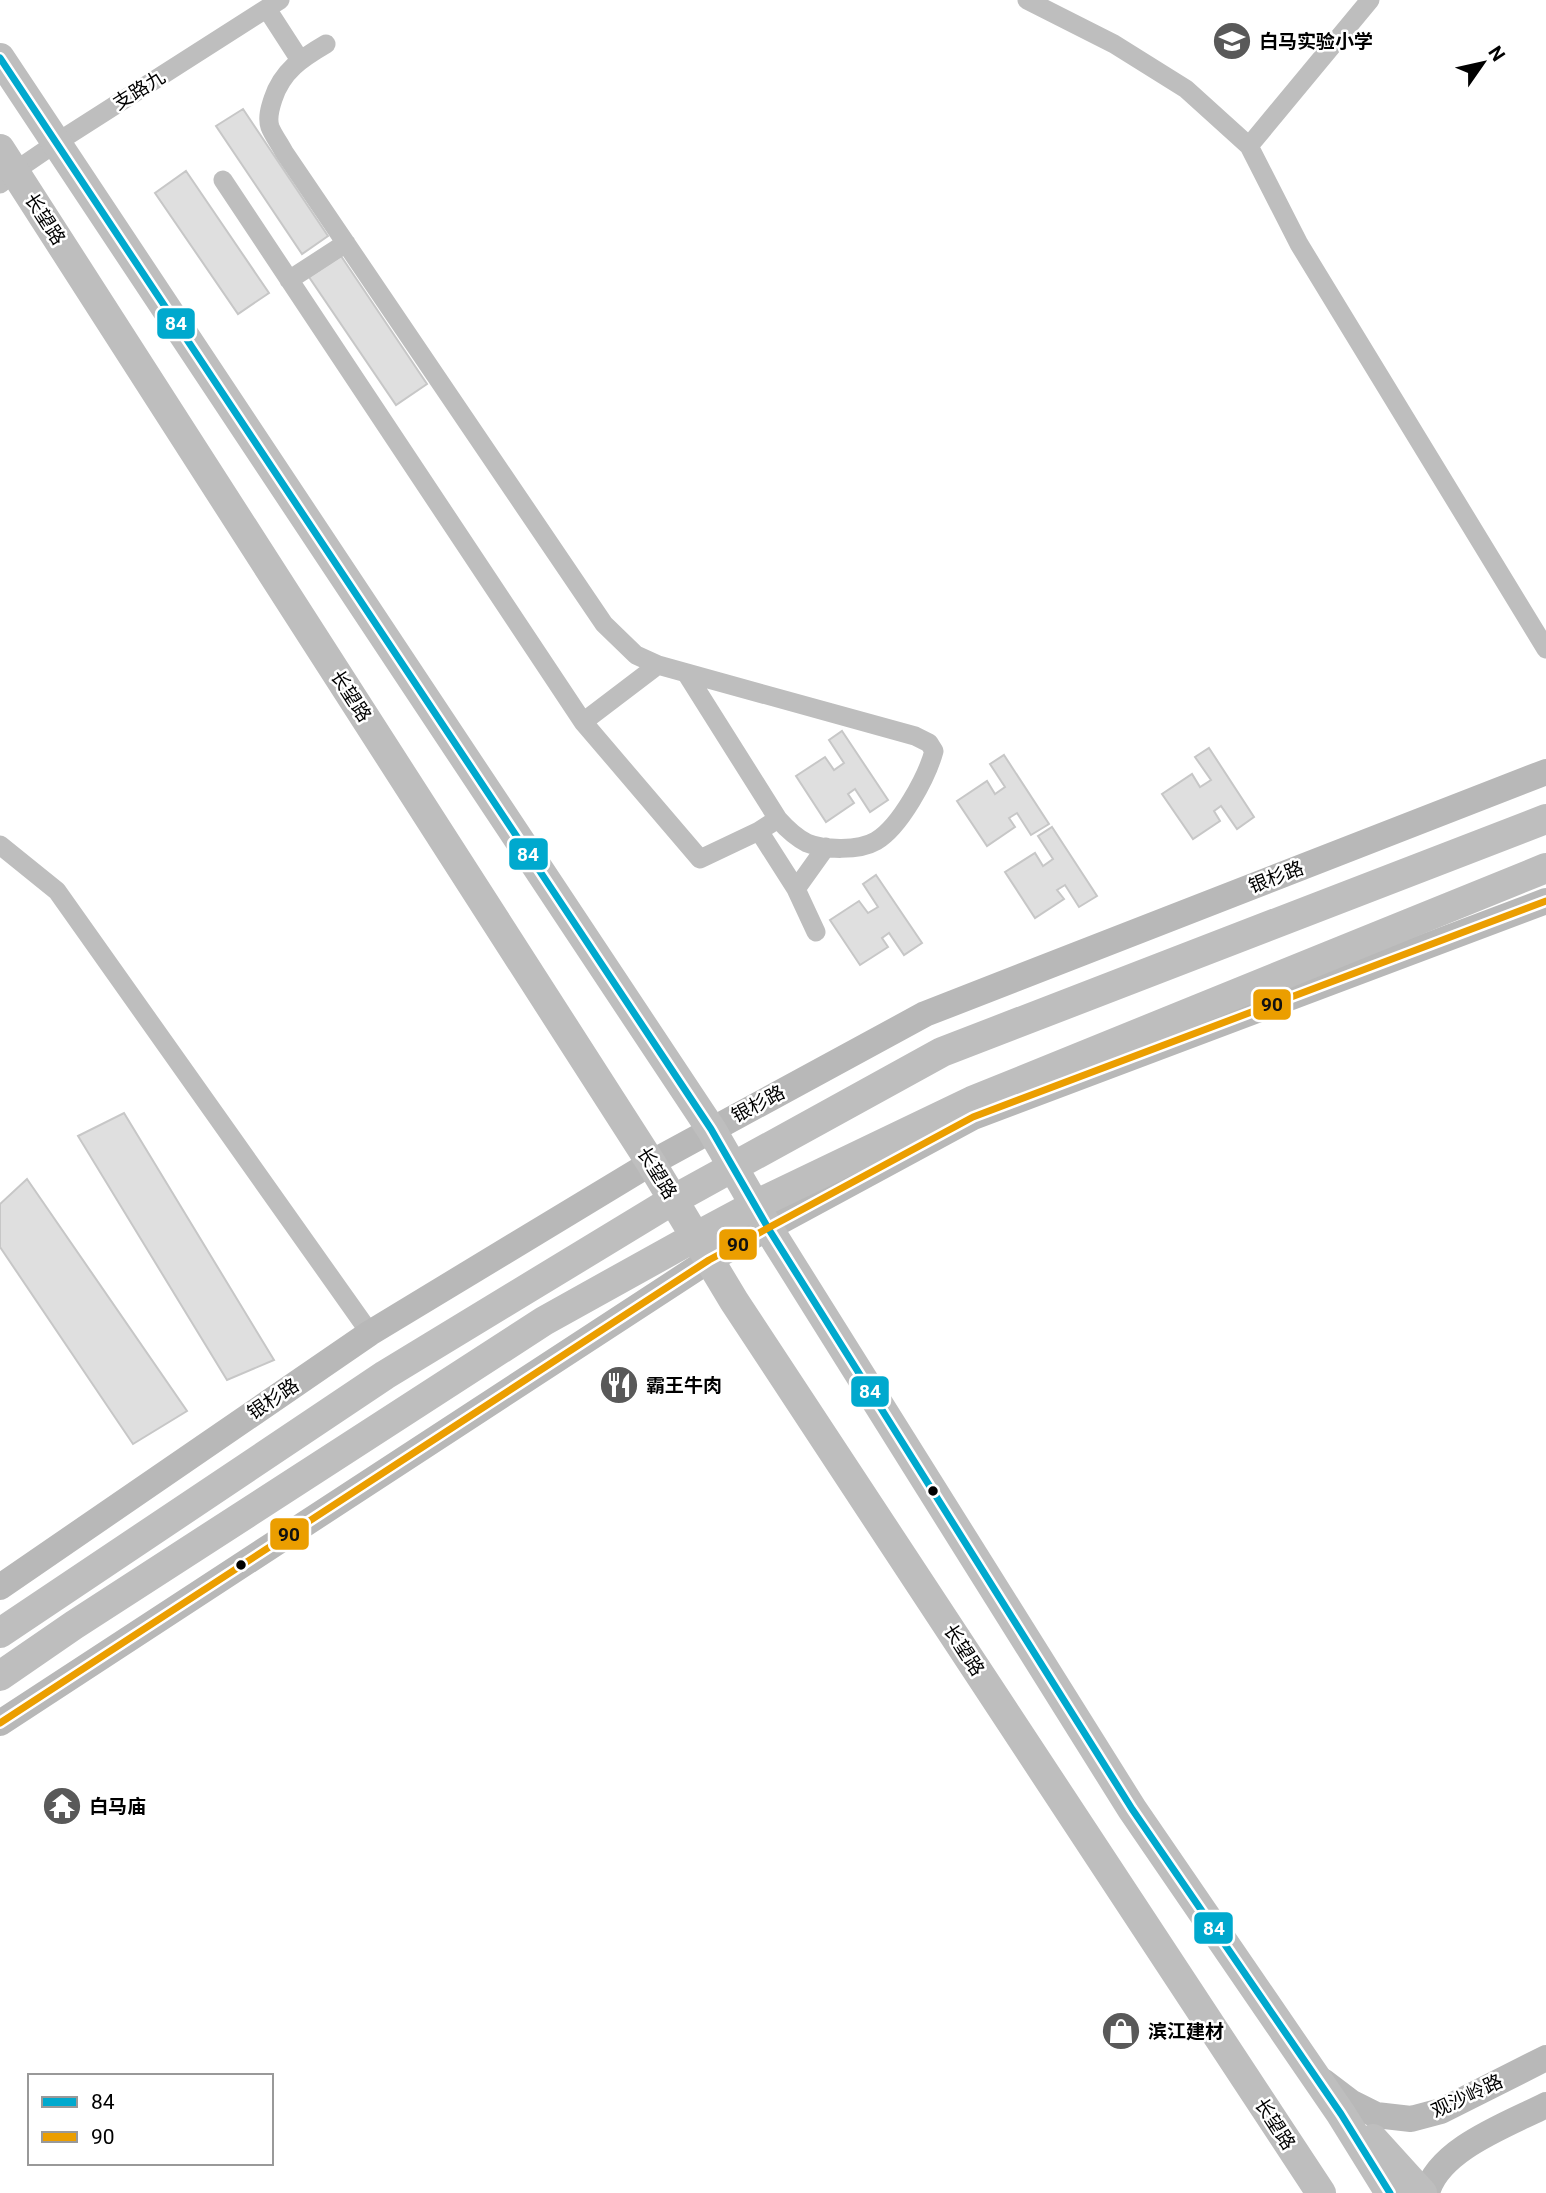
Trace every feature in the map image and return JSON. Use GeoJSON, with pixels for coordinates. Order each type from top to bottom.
{"type":"FeatureCollection","features":[{"type":"Feature","properties":{"kind":"main road"},"geometry":{"type":"LineString","coordinates":[[0,58],[711,1129],[761,1217],[1132,1809],[1313,2073],[1390,2193]]}},
{"type":"Feature","properties":{"kind":"main road","name":"长望路"},"geometry":{"type":"LineString","coordinates":[[5,168],[651,1163],[702,1248],[1310,2189]]}},
{"type":"Feature","properties":{"kind":"main road"},"geometry":{"type":"LineString","coordinates":[[0,1633],[385,1375],[673,1200],[942,1052],[1546,819]]}},
{"type":"Feature","properties":{"kind":"main road"},"geometry":{"type":"LineString","coordinates":[[0,1676],[86,1617],[533,1329],[702,1248],[972,1101],[1546,868]]}},
{"type":"Feature","properties":{"kind":"main road"},"geometry":{"type":"LineString","coordinates":[[1313,2073],[1424,2193]]}},
{"type":"Feature","properties":{"kind":"street"},"geometry":{"type":"LineString","coordinates":[[1027,0],[1114,44],[1186,89],[1249,146],[1299,244],[1546,649]]}},
{"type":"Feature","properties":{"kind":"street"},"geometry":{"type":"LineString","coordinates":[[1249,146],[1370,0]]}},
{"type":"Feature","properties":{"kind":"street"},"geometry":{"type":"LineString","coordinates":[[274,5],[300,60]]}},
{"type":"Feature","properties":{"kind":"street","name":"支路九"},"geometry":{"type":"LineString","coordinates":[[5,168],[56,143],[274,5]]}},
{"type":"Feature","properties":{"kind":"street"},"geometry":{"type":"LineString","coordinates":[[326,44],[288,71],[277,88],[269,111],[270,127],[284,152],[604,624],[636,655],[658,665],[915,736],[929,743],[934,751],[930,768],[900,817],[874,843],[826,847],[805,842],[790,833],[778,819],[686,673]]}},
{"type":"Feature","properties":{"kind":"street"},"geometry":{"type":"LineString","coordinates":[[223,180],[583,722],[700,859],[778,819]]}},
{"type":"Feature","properties":{"kind":"street"},"geometry":{"type":"LineString","coordinates":[[289,280],[346,243]]}},
{"type":"Feature","properties":{"kind":"street"},"geometry":{"type":"LineString","coordinates":[[583,722],[658,665]]}},
{"type":"Feature","properties":{"kind":"street","name":"银杉路"},"geometry":{"type":"LineString","coordinates":[[0,1587],[370,1333],[651,1163],[925,1014],[1546,772]]}},
{"type":"Feature","properties":{"kind":"street"},"geometry":{"type":"LineString","coordinates":[[759,831],[796,889],[816,932]]}},
{"type":"Feature","properties":{"kind":"street"},"geometry":{"type":"LineString","coordinates":[[0,845],[57,891],[370,1333]]}},
{"type":"Feature","properties":{"kind":"street"},"geometry":{"type":"LineString","coordinates":[[796,889],[826,847]]}},
{"type":"Feature","properties":{"kind":"street"},"geometry":{"type":"LineString","coordinates":[[761,1217],[973,1117],[1541,905]]}},
{"type":"Feature","properties":{"kind":"street"},"geometry":{"type":"LineString","coordinates":[[0,1723],[702,1248]]}},
{"type":"Feature","properties":{"kind":"street","name":"观沙岭路"},"geometry":{"type":"LineString","coordinates":[[1313,2073],[1352,2103],[1376,2115],[1411,2119],[1441,2110],[1546,2058]]}},
{"type":"Feature","properties":{"kind":"street"},"geometry":{"type":"LineString","coordinates":[[1424,2193],[1443,2165],[1464,2147],[1546,2105]]}},
{"type":"Feature","properties":{"kind":"building"},"geometry":{"type":"Polygon","coordinates":[[[243,109],[328,236],[302,254],[216,126],[243,109]]]}},
{"type":"Feature","properties":{"kind":"building"},"geometry":{"type":"Polygon","coordinates":[[[186,171],[269,293],[238,314],[155,193],[186,171]]]}},
{"type":"Feature","properties":{"kind":"building"},"geometry":{"type":"Polygon","coordinates":[[[341,256],[427,384],[396,405],[309,277],[341,256]]]}},
{"type":"Feature","properties":{"kind":"building"},"geometry":{"type":"Polygon","coordinates":[[[842,731],[888,800],[870,812],[855,789],[848,794],[854,803],[826,822],[796,776],[825,757],[834,770],[844,763],[829,740],[842,731]]]}},
{"type":"Feature","properties":{"kind":"building"},"geometry":{"type":"Polygon","coordinates":[[[1209,748],[1254,817],[1237,829],[1221,806],[1214,811],[1220,821],[1193,839],[1162,794],[1192,774],[1200,787],[1211,780],[1195,757],[1209,748]]]}},
{"type":"Feature","properties":{"kind":"building"},"geometry":{"type":"Polygon","coordinates":[[[1004,755],[1049,824],[1031,835],[1017,813],[1009,818],[1015,827],[987,846],[957,801],[987,781],[995,794],[1005,787],[990,764],[1004,755]]]}},
{"type":"Feature","properties":{"kind":"building"},"geometry":{"type":"Polygon","coordinates":[[[1052,827],[1097,896],[1079,907],[1065,885],[1057,890],[1064,899],[1035,918],[1005,872],[1035,853],[1043,866],[1053,859],[1038,836],[1052,827]]]}},
{"type":"Feature","properties":{"kind":"building"},"geometry":{"type":"Polygon","coordinates":[[[876,875],[922,943],[904,955],[889,933],[882,938],[888,947],[860,965],[830,920],[859,901],[868,913],[878,907],[863,884],[876,875]]]}},
{"type":"Feature","properties":{"kind":"building"},"geometry":{"type":"Polygon","coordinates":[[[124,1113],[274,1360],[227,1380],[78,1136],[124,1113]]]}},
{"type":"Feature","properties":{"kind":"building"},"geometry":{"type":"Polygon","coordinates":[[[27,1179],[187,1411],[133,1444],[0,1247],[0,1204],[27,1179]]]}},
{"type":"Feature","properties":{"kind":"transit line","name":"84"},"geometry":{"type":"LineString","coordinates":[[0,58],[711,1129],[768,1228],[1132,1809],[1341,2114],[1390,2193]]}},
{"type":"Feature","properties":{"kind":"transit line","name":"90"},"geometry":{"type":"LineString","coordinates":[[0,1723],[709,1260],[973,1117],[1546,901]]}},
{"type":"Feature","properties":{"kind":"place","name":"白马实验小学"},"geometry":{"type":"Point","coordinates":[1232,41]}},
{"type":"Feature","properties":{"kind":"place","name":"霸王牛肉"},"geometry":{"type":"Point","coordinates":[619,1385]}},
{"type":"Feature","properties":{"kind":"place","name":"白马庙"},"geometry":{"type":"Point","coordinates":[62,1806]}},
{"type":"Feature","properties":{"kind":"place","name":"滨江建材"},"geometry":{"type":"Point","coordinates":[1121,2031]}}]}
